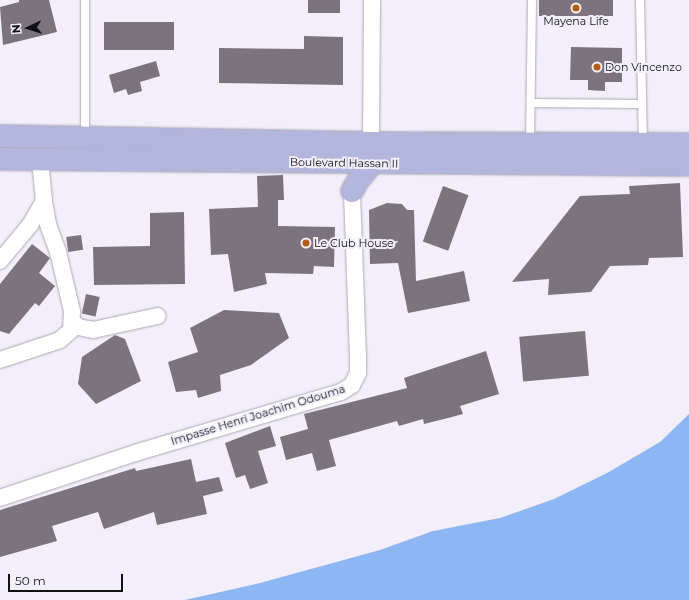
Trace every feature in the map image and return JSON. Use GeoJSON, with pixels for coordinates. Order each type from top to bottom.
{"type":"FeatureCollection","features":[{"type":"Feature","properties":{"kind":"main road","name":"Boulevard Hassan II"},"geometry":{"type":"LineString","coordinates":[[0,136],[85,138],[372,153],[685,154]]}},
{"type":"Feature","properties":{"kind":"main road","name":"Boulevard Hassan II"},"geometry":{"type":"LineString","coordinates":[[0,159],[333,163],[372,153],[530,144],[643,144],[685,154]]}},
{"type":"Feature","properties":{"kind":"main road"},"geometry":{"type":"LineString","coordinates":[[333,163],[352,191],[364,172],[372,153]]}},
{"type":"Feature","properties":{"kind":"street"},"geometry":{"type":"LineString","coordinates":[[372,0],[372,153]]}},
{"type":"Feature","properties":{"kind":"street"},"geometry":{"type":"LineString","coordinates":[[0,360],[60,340],[69,334],[72,321],[63,270],[48,224],[40,160]]}},
{"type":"Feature","properties":{"kind":"street","name":"Impasse Henri Joachim Odouma"},"geometry":{"type":"LineString","coordinates":[[0,498],[148,449],[341,392],[352,385],[358,373],[358,357],[352,191]]}},
{"type":"Feature","properties":{"kind":"street"},"geometry":{"type":"LineString","coordinates":[[0,261],[30,225],[44,201]]}},
{"type":"Feature","properties":{"kind":"street"},"geometry":{"type":"LineString","coordinates":[[72,321],[78,327],[93,330],[158,316]]}},
{"type":"Feature","properties":{"kind":"lane"},"geometry":{"type":"LineString","coordinates":[[85,0],[85,138]]}},
{"type":"Feature","properties":{"kind":"lane"},"geometry":{"type":"LineString","coordinates":[[530,144],[532,0]]}},
{"type":"Feature","properties":{"kind":"lane"},"geometry":{"type":"LineString","coordinates":[[640,0],[643,144]]}},
{"type":"Feature","properties":{"kind":"lane"},"geometry":{"type":"LineString","coordinates":[[531,103],[642,104]]}},
{"type":"Feature","properties":{"kind":"water"},"geometry":{"type":"Polygon","coordinates":[[[689,414],[689,600],[185,600],[260,583],[380,550],[433,531],[500,518],[554,499],[607,473],[660,442],[689,414]]]}},
{"type":"Feature","properties":{"kind":"building"},"geometry":{"type":"Polygon","coordinates":[[[19,0],[49,0],[57,32],[3,45],[0,7],[19,2],[19,0]]]}},
{"type":"Feature","properties":{"kind":"building"},"geometry":{"type":"Polygon","coordinates":[[[308,0],[340,0],[340,13],[308,13],[308,0]]]}},
{"type":"Feature","properties":{"kind":"building","name":"Mayena Life"},"geometry":{"type":"Polygon","coordinates":[[[539,0],[613,0],[613,16],[539,16],[539,0]]]}},
{"type":"Feature","properties":{"kind":"building"},"geometry":{"type":"Polygon","coordinates":[[[104,22],[174,22],[174,50],[104,50],[104,22]]]}},
{"type":"Feature","properties":{"kind":"building"},"geometry":{"type":"Polygon","coordinates":[[[304,36],[343,37],[343,85],[219,83],[219,48],[304,49],[304,36]]]}},
{"type":"Feature","properties":{"kind":"building"},"geometry":{"type":"Polygon","coordinates":[[[571,47],[622,48],[622,82],[605,82],[605,91],[588,90],[588,80],[570,80],[571,47]]]}},
{"type":"Feature","properties":{"kind":"building"},"geometry":{"type":"Polygon","coordinates":[[[156,61],[160,76],[140,82],[142,91],[128,95],[126,89],[114,93],[109,75],[156,61]]]}},
{"type":"Feature","properties":{"kind":"building"},"geometry":{"type":"Polygon","coordinates":[[[283,175],[284,200],[278,200],[278,226],[335,227],[334,267],[314,266],[313,274],[265,273],[267,284],[234,292],[228,254],[211,255],[209,209],[258,207],[257,176],[283,175]]]}},
{"type":"Feature","properties":{"kind":"building"},"geometry":{"type":"Polygon","coordinates":[[[680,183],[683,257],[649,258],[648,265],[610,266],[591,292],[548,295],[549,279],[512,282],[580,196],[630,194],[629,186],[680,183]]]}},
{"type":"Feature","properties":{"kind":"building"},"geometry":{"type":"Polygon","coordinates":[[[443,186],[468,195],[448,251],[423,241],[443,186]]]}},
{"type":"Feature","properties":{"kind":"building"},"geometry":{"type":"Polygon","coordinates":[[[387,203],[402,204],[407,210],[414,210],[416,281],[464,271],[470,301],[408,313],[398,263],[370,264],[369,210],[387,203]]]}},
{"type":"Feature","properties":{"kind":"building"},"geometry":{"type":"Polygon","coordinates":[[[184,212],[185,284],[94,285],[93,247],[150,246],[150,213],[184,212]]]}},
{"type":"Feature","properties":{"kind":"building"},"geometry":{"type":"Polygon","coordinates":[[[81,235],[83,250],[68,252],[66,237],[81,235]]]}},
{"type":"Feature","properties":{"kind":"building"},"geometry":{"type":"Polygon","coordinates":[[[32,244],[50,258],[39,273],[55,286],[39,306],[35,303],[9,334],[0,331],[0,284],[32,244]]]}},
{"type":"Feature","properties":{"kind":"building"},"geometry":{"type":"Polygon","coordinates":[[[86,294],[100,297],[96,316],[82,314],[86,294]]]}},
{"type":"Feature","properties":{"kind":"building"},"geometry":{"type":"Polygon","coordinates":[[[224,310],[279,313],[289,338],[251,365],[220,375],[221,391],[198,398],[196,390],[176,392],[168,362],[198,352],[190,328],[224,310]]]}},
{"type":"Feature","properties":{"kind":"building"},"geometry":{"type":"Polygon","coordinates":[[[585,331],[589,376],[523,382],[519,337],[585,331]]]}},
{"type":"Feature","properties":{"kind":"building"},"geometry":{"type":"Polygon","coordinates":[[[115,335],[125,339],[141,381],[96,404],[78,384],[82,357],[115,335]]]}},
{"type":"Feature","properties":{"kind":"building"},"geometry":{"type":"Polygon","coordinates":[[[486,351],[499,394],[460,406],[463,414],[424,424],[423,419],[399,426],[397,421],[329,440],[336,466],[317,471],[312,453],[286,460],[280,437],[308,429],[304,414],[407,388],[404,378],[486,351]]]}},
{"type":"Feature","properties":{"kind":"building"},"geometry":{"type":"Polygon","coordinates":[[[270,426],[276,446],[258,451],[268,483],[250,489],[245,475],[236,478],[225,443],[270,426]]]}},
{"type":"Feature","properties":{"kind":"building"},"geometry":{"type":"Polygon","coordinates":[[[191,459],[196,482],[219,477],[223,491],[203,496],[207,514],[157,525],[154,512],[104,529],[98,512],[52,526],[57,541],[0,557],[0,510],[135,468],[136,471],[191,459]]]}},
{"type":"Feature","properties":{"kind":"place","name":"Mayena Life"},"geometry":{"type":"Point","coordinates":[576,8]}},
{"type":"Feature","properties":{"kind":"place","name":"Don Vincenzo"},"geometry":{"type":"Point","coordinates":[597,67]}},
{"type":"Feature","properties":{"kind":"place","name":"Le Club House"},"geometry":{"type":"Point","coordinates":[306,243]}}]}
